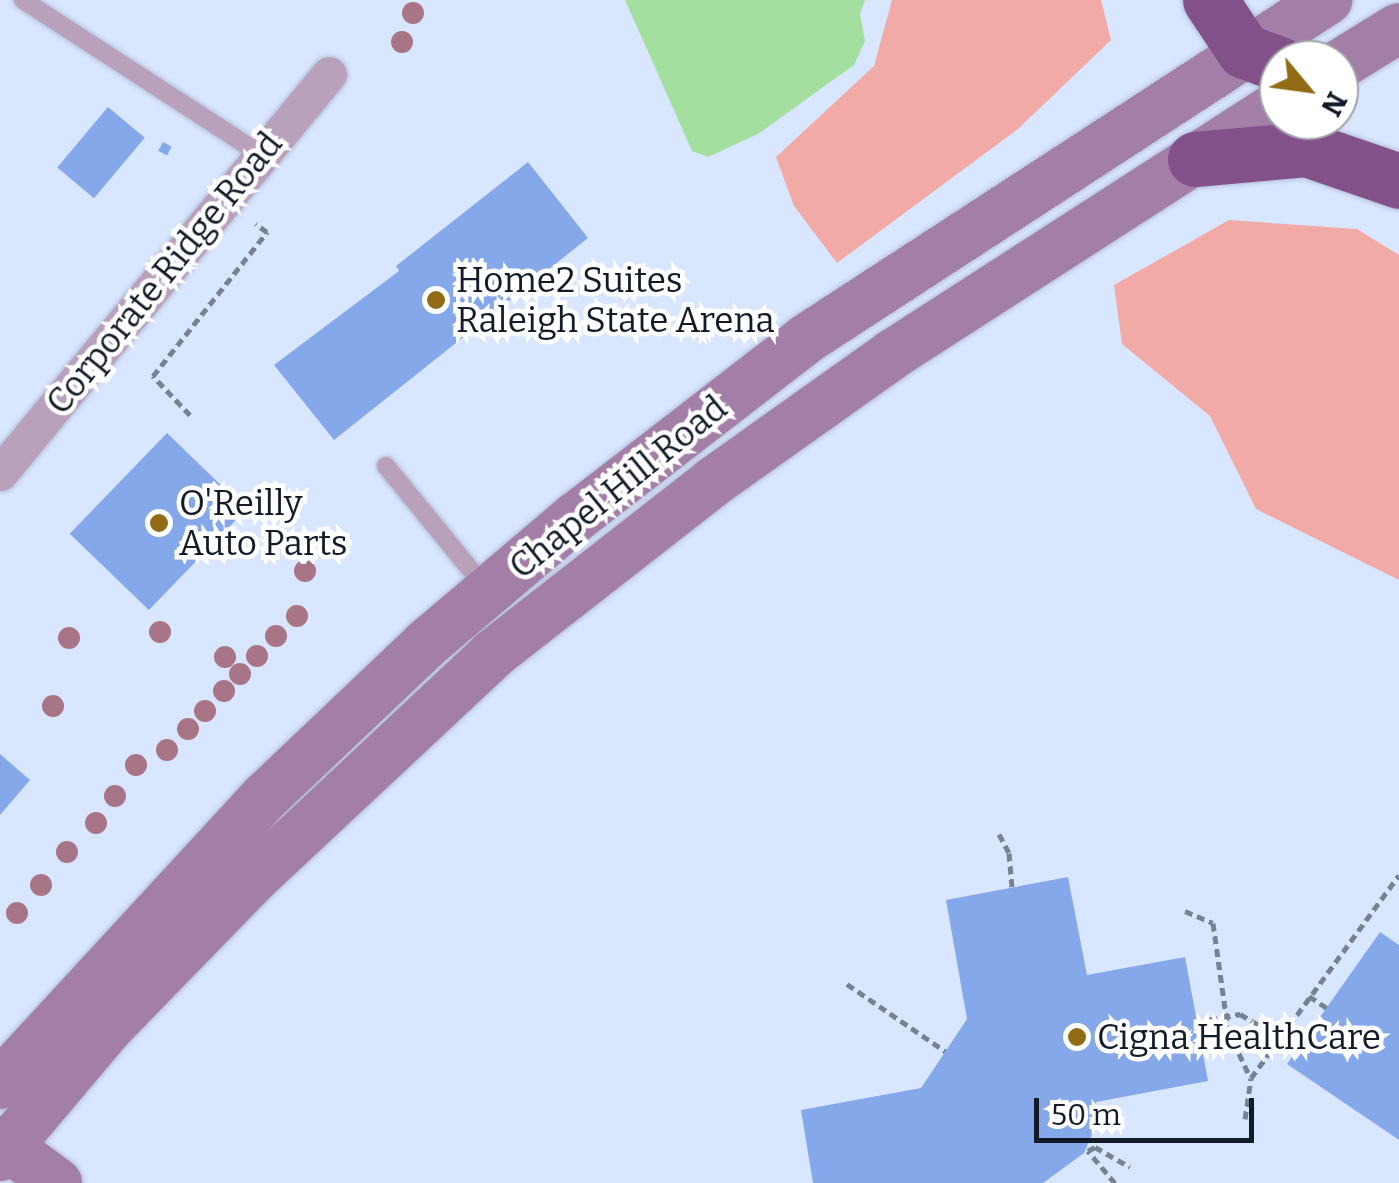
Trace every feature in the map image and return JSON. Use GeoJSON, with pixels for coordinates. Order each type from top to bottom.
{"type":"FeatureCollection","features":[{"type":"Feature","properties":{"kind":"highway"},"geometry":{"type":"LineString","coordinates":[[1210,0],[1259,55]]}},
{"type":"Feature","properties":{"kind":"highway"},"geometry":{"type":"LineString","coordinates":[[1195,159],[1306,150],[1399,181]]}},
{"type":"Feature","properties":{"kind":"main road","name":"Chapel Hill Road"},"geometry":{"type":"LineString","coordinates":[[1282,40],[1327,0]]}},
{"type":"Feature","properties":{"kind":"main road"},"geometry":{"type":"LineString","coordinates":[[1359,53],[1399,28]]}},
{"type":"Feature","properties":{"kind":"main road","name":"Chapel Hill Road"},"geometry":{"type":"LineString","coordinates":[[0,1084],[264,797],[489,591],[806,339],[1259,60]]}},
{"type":"Feature","properties":{"kind":"main road","name":"Chapel Hill Road"},"geometry":{"type":"LineString","coordinates":[[4,1147],[107,1030],[255,877],[492,654],[713,482],[878,365],[1259,118]]}},
{"type":"Feature","properties":{"kind":"main road"},"geometry":{"type":"LineString","coordinates":[[4,1147],[58,1183]]}},
{"type":"Feature","properties":{"kind":"street","name":"Corporate Ridge Road"},"geometry":{"type":"LineString","coordinates":[[0,473],[329,74]]}},
{"type":"Feature","properties":{"kind":"lane"},"geometry":{"type":"LineString","coordinates":[[24,0],[262,155]]}},
{"type":"Feature","properties":{"kind":"lane"},"geometry":{"type":"LineString","coordinates":[[386,466],[489,591]]}},
{"type":"Feature","properties":{"kind":"path"},"geometry":{"type":"LineString","coordinates":[[190,415],[153,376],[268,232],[256,224]]}},
{"type":"Feature","properties":{"kind":"path"},"geometry":{"type":"LineString","coordinates":[[998,834],[1009,853],[1012,888]]}},
{"type":"Feature","properties":{"kind":"path"},"geometry":{"type":"LineString","coordinates":[[1245,1119],[1251,1078],[1399,875]]}},
{"type":"Feature","properties":{"kind":"path"},"geometry":{"type":"LineString","coordinates":[[1185,912],[1213,923],[1233,1047],[1251,1078]]}},
{"type":"Feature","properties":{"kind":"path"},"geometry":{"type":"LineString","coordinates":[[846,984],[945,1051]]}},
{"type":"Feature","properties":{"kind":"path"},"geometry":{"type":"LineString","coordinates":[[1308,996],[1327,1008]]}},
{"type":"Feature","properties":{"kind":"path"},"geometry":{"type":"LineString","coordinates":[[1197,1022],[1227,1016],[1248,1017],[1279,1038]]}},
{"type":"Feature","properties":{"kind":"path"},"geometry":{"type":"LineString","coordinates":[[1114,1183],[1087,1150],[1095,1148],[1130,1167]]}},
{"type":"Feature","properties":{"kind":"shaded area"},"geometry":{"type":"Polygon","coordinates":[[[625,0],[865,0],[860,14],[865,41],[854,65],[758,134],[708,157],[692,151],[625,0]]]}},
{"type":"Feature","properties":{"kind":"shaded area"},"geometry":{"type":"Polygon","coordinates":[[[892,0],[1101,0],[1111,40],[1018,129],[837,263],[794,206],[776,157],[874,66],[892,0]]]}},
{"type":"Feature","properties":{"kind":"shaded area"},"geometry":{"type":"Polygon","coordinates":[[[1229,220],[1357,229],[1399,255],[1399,580],[1256,509],[1210,416],[1122,344],[1114,285],[1229,220]]]}},
{"type":"Feature","properties":{"kind":"building"},"geometry":{"type":"Polygon","coordinates":[[[108,107],[145,138],[94,198],[57,168],[108,107]]]}},
{"type":"Feature","properties":{"kind":"building"},"geometry":{"type":"Polygon","coordinates":[[[163,142],[172,147],[167,156],[158,151],[163,142]]]}},
{"type":"Feature","properties":{"kind":"building","name":"Home2 Suites Raleigh State Arena"},"geometry":{"type":"Polygon","coordinates":[[[528,162],[588,238],[334,440],[274,365],[399,271],[396,266],[528,162]]]}},
{"type":"Feature","properties":{"kind":"building","name":"O'Reilly Auto Parts"},"geometry":{"type":"Polygon","coordinates":[[[167,433],[246,509],[149,610],[70,534],[167,433]]]}},
{"type":"Feature","properties":{"kind":"building"},"geometry":{"type":"Polygon","coordinates":[[[0,754],[30,780],[0,815],[0,754]]]}},
{"type":"Feature","properties":{"kind":"building","name":"Cigna HealthCare"},"geometry":{"type":"Polygon","coordinates":[[[1068,877],[1087,975],[1185,957],[1208,1081],[1096,1102],[1098,1121],[1084,1153],[1043,1183],[813,1183],[801,1110],[921,1088],[967,1019],[946,900],[1068,877]]]}},
{"type":"Feature","properties":{"kind":"building"},"geometry":{"type":"Polygon","coordinates":[[[1380,932],[1399,945],[1399,1140],[1287,1064],[1380,932]]]}},
{"type":"Feature","properties":{"kind":"place","name":"Home2 Suites Raleigh State Arena"},"geometry":{"type":"Point","coordinates":[436,300]}},
{"type":"Feature","properties":{"kind":"place","name":"O'Reilly Auto Parts"},"geometry":{"type":"Point","coordinates":[159,523]}},
{"type":"Feature","properties":{"kind":"place","name":"Cigna HealthCare"},"geometry":{"type":"Point","coordinates":[1077,1037]}}]}
